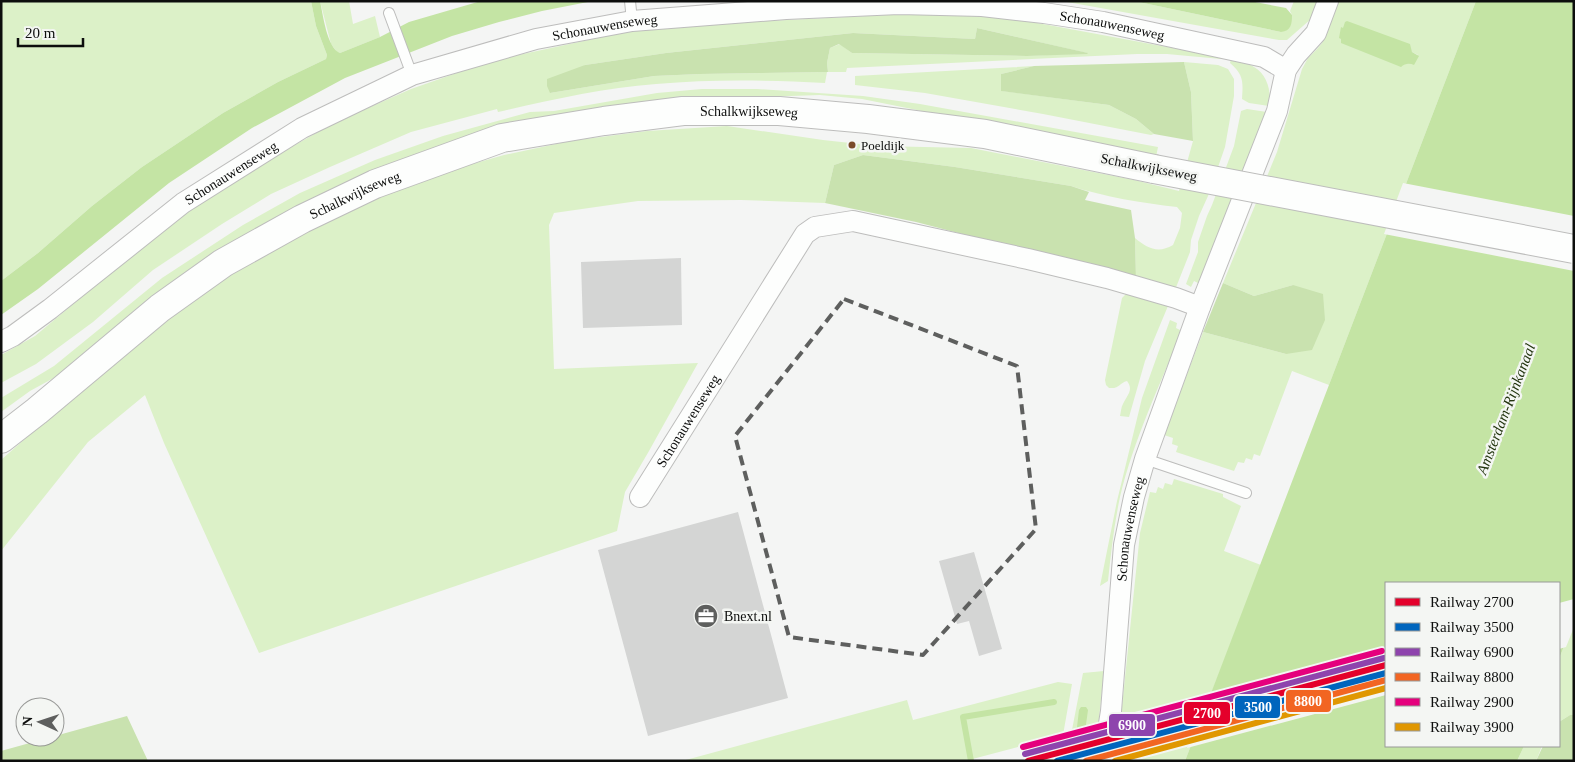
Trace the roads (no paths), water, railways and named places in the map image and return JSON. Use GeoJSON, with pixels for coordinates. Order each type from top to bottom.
{"type":"FeatureCollection","features":[{"type":"Feature","properties":{"kind":"street","name":"Schonauwenseweg"},"geometry":{"type":"LineString","coordinates":[[1103,761],[1111,711],[1124,545],[1134,497],[1145,459],[1200,307],[1277,111],[1286,70],[1296,55],[1316,33],[1328,1]]}},
{"type":"Feature","properties":{"kind":"street","name":"Schonauwenseweg"},"geometry":{"type":"LineString","coordinates":[[1,342],[13,336],[50,309],[183,202],[302,128],[409,65],[536,39],[630,8],[786,9],[889,4],[982,4],[1103,22],[1264,57],[1286,70]]}},
{"type":"Feature","properties":{"kind":"street","name":"Schalkwijkseweg"},"geometry":{"type":"LineString","coordinates":[[1,439],[44,406],[160,308],[223,263],[302,219],[375,184],[502,138],[604,121],[683,111],[778,111],[868,119],[985,134],[1154,169],[1574,249]]}},
{"type":"Feature","properties":{"kind":"street","name":"Schonauwenseweg"},"geometry":{"type":"LineString","coordinates":[[640,497],[805,234],[815,227],[853,221],[863,223],[1028,258],[1107,278],[1200,307]]}},
{"type":"Feature","properties":{"kind":"lane"},"geometry":{"type":"LineString","coordinates":[[389,13],[409,65]]}},
{"type":"Feature","properties":{"kind":"lane"},"geometry":{"type":"LineString","coordinates":[[1145,459],[1246,493]]}},
{"type":"Feature","properties":{"kind":"water"},"geometry":{"type":"Polygon","coordinates":[[[311,1],[320,1],[329,38],[332,45],[340,53],[380,37],[409,22],[481,1],[593,1],[542,11],[452,36],[345,78],[252,128],[169,183],[38,289],[1,315],[1,281],[38,253],[92,206],[142,167],[223,113],[278,82],[326,59],[327,55],[316,26],[311,1]]]}},
{"type":"Feature","properties":{"kind":"water"},"geometry":{"type":"Polygon","coordinates":[[[1134,1],[1250,1],[1286,8],[1292,15],[1292,21],[1289,29],[1281,32],[1134,1]]]}},
{"type":"Feature","properties":{"kind":"water","name":"Amsterdam-Rijnkanaal"},"geometry":{"type":"Polygon","coordinates":[[[1476,1],[1574,1],[1574,620],[1560,656],[1560,582],[1385,582],[1385,747],[1524,747],[1517,761],[1185,761],[1476,1]]]}},
{"type":"Feature","properties":{"kind":"water"},"geometry":{"type":"Polygon","coordinates":[[[1347,21],[1410,44],[1412,52],[1419,56],[1414,65],[1408,64],[1401,67],[1341,43],[1339,38],[1341,27],[1343,28],[1347,21]]]}},
{"type":"Feature","properties":{"kind":"water"},"geometry":{"type":"Polygon","coordinates":[[[1081,707],[1086,707],[1088,710],[1081,761],[1073,761],[1079,710],[1081,707]]]}},
{"type":"Feature","properties":{"kind":"waterway"},"geometry":{"type":"LineString","coordinates":[[971,761],[963,717],[1054,702]]}},
{"type":"Feature","properties":{"kind":"rail line","name":"2900"},"geometry":{"type":"LineString","coordinates":[[1023,747],[1382,651]]}},
{"type":"Feature","properties":{"kind":"rail line","name":"6900"},"geometry":{"type":"LineString","coordinates":[[1025,754],[1384,658]]}},
{"type":"Feature","properties":{"kind":"rail line","name":"2700"},"geometry":{"type":"LineString","coordinates":[[1028,761],[1385,665]]}},
{"type":"Feature","properties":{"kind":"rail line","name":"3500"},"geometry":{"type":"LineString","coordinates":[[1057,761],[1385,673]]}},
{"type":"Feature","properties":{"kind":"rail line","name":"8800"},"geometry":{"type":"LineString","coordinates":[[1086,761],[1385,680]]}},
{"type":"Feature","properties":{"kind":"rail line","name":"3900"},"geometry":{"type":"LineString","coordinates":[[1115,761],[1385,688]]}},
{"type":"Feature","properties":{"kind":"place","name":"Poeldijk"},"geometry":{"type":"Point","coordinates":[852,145]}},
{"type":"Feature","properties":{"kind":"place","name":"Bnext.nl"},"geometry":{"type":"Point","coordinates":[706,616]}}]}
